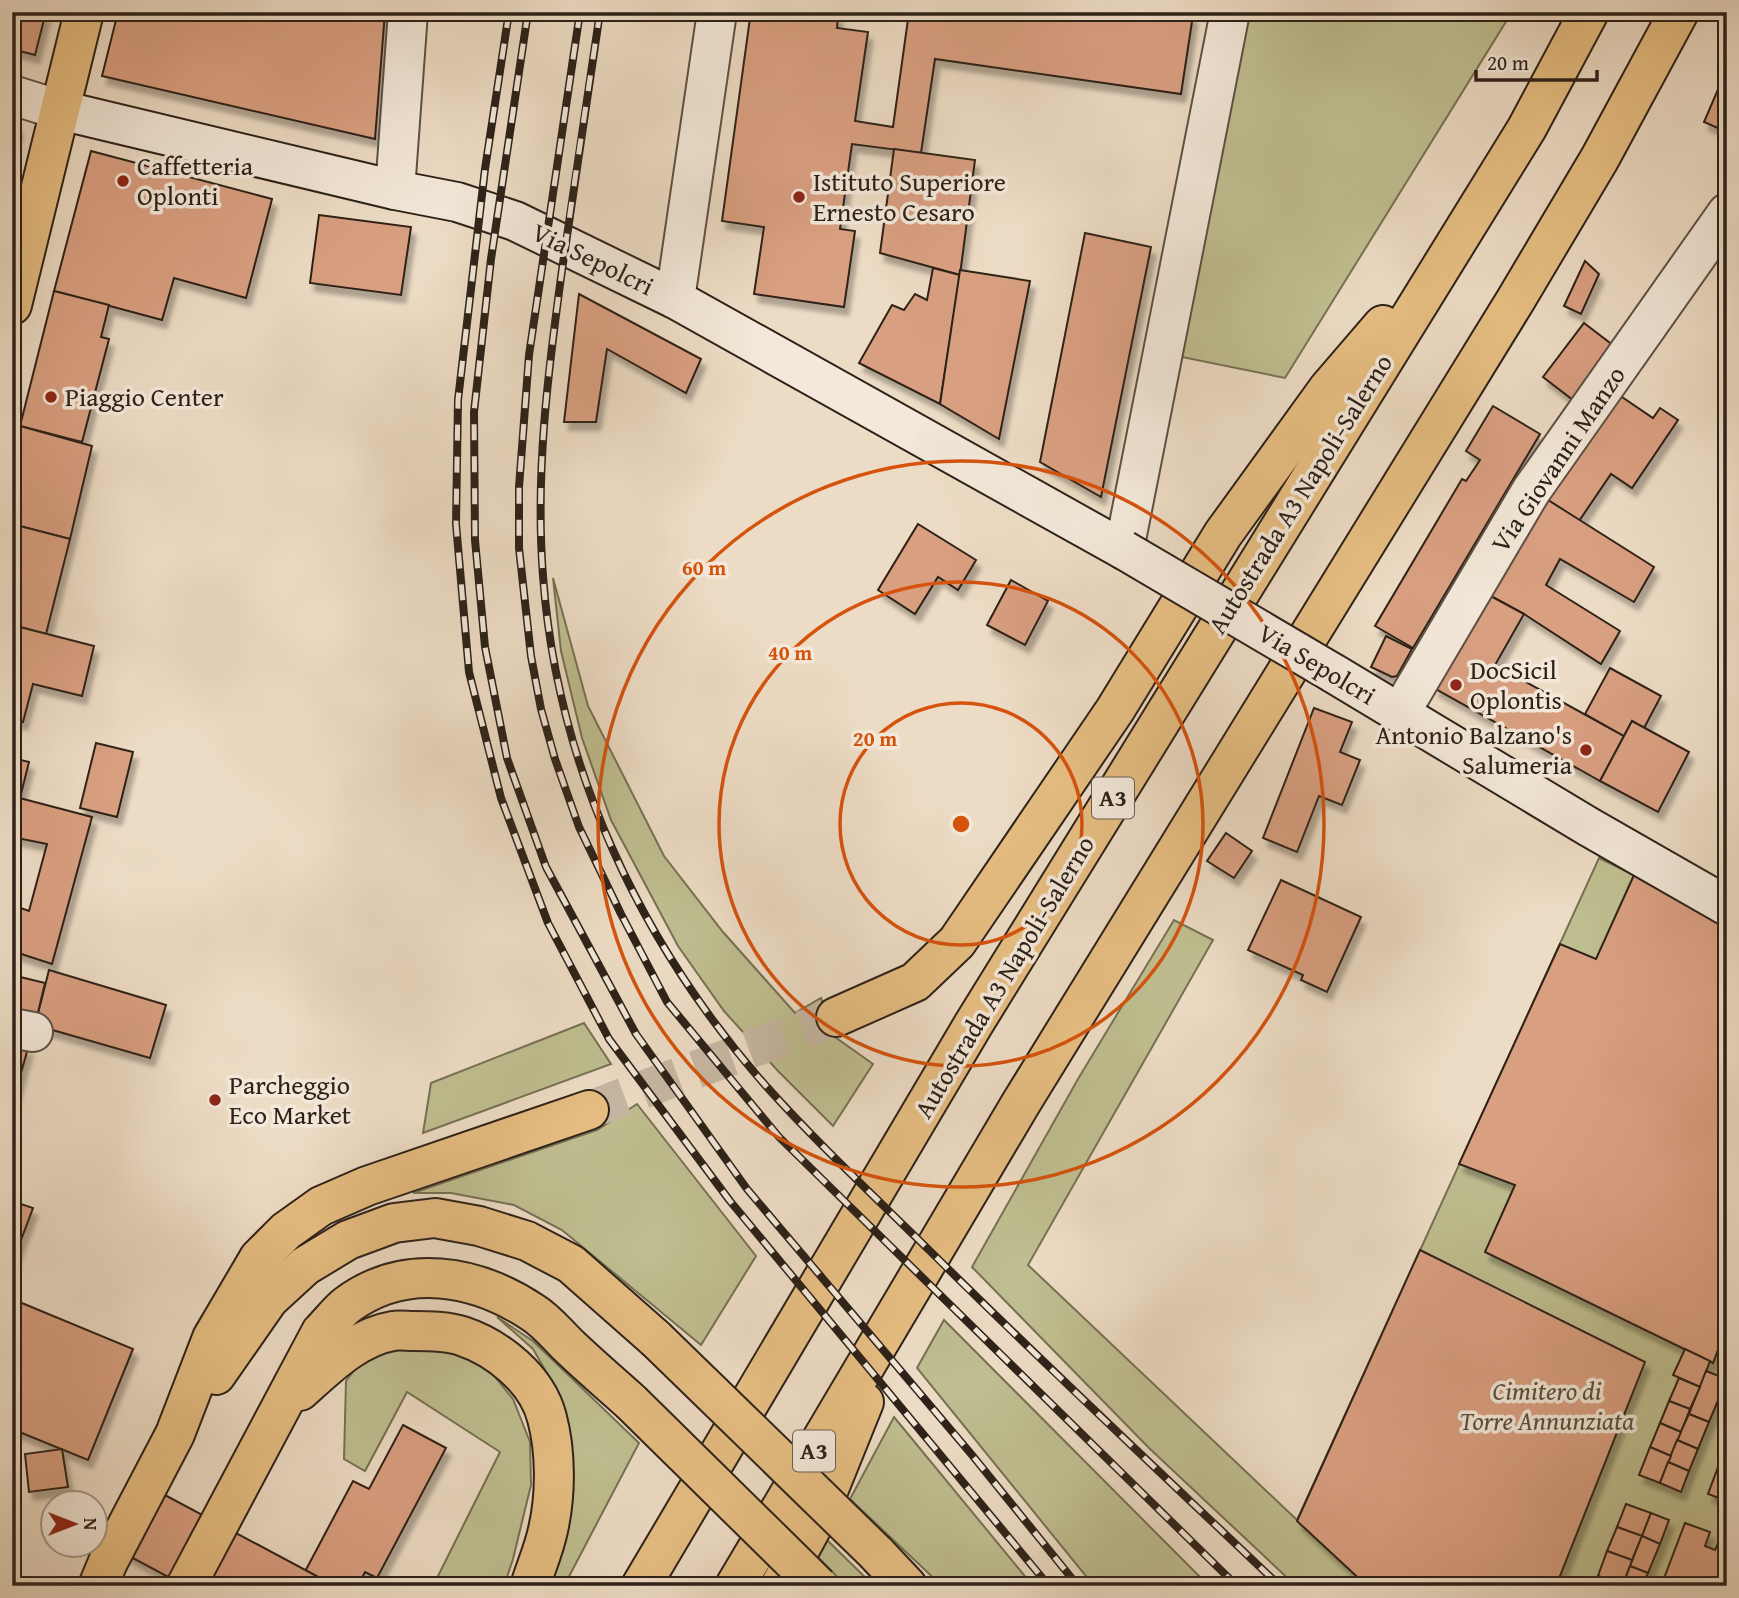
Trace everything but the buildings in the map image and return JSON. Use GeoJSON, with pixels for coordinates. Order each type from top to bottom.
{"type":"FeatureCollection","features":[{"type":"Feature","properties":{"kind":"main road"},"geometry":{"type":"LineString","coordinates":[[12,305],[84,12]]}},
{"type":"Feature","properties":{"kind":"main road","name":"Autostrada A3 Napoli-Salerno"},"geometry":{"type":"LineString","coordinates":[[641,1586],[973,1025],[1527,128],[1589,12]]}},
{"type":"Feature","properties":{"kind":"main road","name":"A3"},"geometry":{"type":"LineString","coordinates":[[735,1586],[893,1317],[1208,797],[1515,301],[1600,158],[1679,12]]}},
{"type":"Feature","properties":{"kind":"main road"},"geometry":{"type":"LineString","coordinates":[[836,1017],[915,982],[957,942],[1115,710],[1223,534],[1328,388],[1460,236]]}},
{"type":"Feature","properties":{"kind":"main road"},"geometry":{"type":"LineString","coordinates":[[99,1578],[175,1434],[212,1338],[259,1258],[286,1231],[321,1206],[367,1186],[589,1110]]}},
{"type":"Feature","properties":{"kind":"main road"},"geometry":{"type":"LineString","coordinates":[[175,1434],[269,1298],[304,1266],[348,1240],[394,1223],[435,1219],[479,1226],[527,1241],[571,1264],[656,1339],[907,1586]]}},
{"type":"Feature","properties":{"kind":"main road"},"geometry":{"type":"LineString","coordinates":[[186,1586],[321,1332],[345,1306],[374,1288],[404,1279],[433,1276],[464,1281],[503,1294],[535,1313],[631,1402],[818,1586]]}},
{"type":"Feature","properties":{"kind":"main road"},"geometry":{"type":"LineString","coordinates":[[780,1586],[818,1516],[854,1430],[893,1317]]}},
{"type":"Feature","properties":{"kind":"main road"},"geometry":{"type":"LineString","coordinates":[[282,1406],[339,1357],[365,1341],[393,1331],[460,1335],[493,1350],[533,1388],[547,1416],[553,1485],[548,1529],[530,1586]]}},
{"type":"Feature","properties":{"kind":"street"},"geometry":{"type":"LineString","coordinates":[[395,190],[408,12]]}},
{"type":"Feature","properties":{"kind":"street"},"geometry":{"type":"LineString","coordinates":[[675,299],[716,12]]}},
{"type":"Feature","properties":{"kind":"street"},"geometry":{"type":"LineString","coordinates":[[1124,550],[1230,12]]}},
{"type":"Feature","properties":{"kind":"street","name":"Via Sepolcri"},"geometry":{"type":"LineString","coordinates":[[12,94],[60,110],[395,190],[457,202],[515,221],[675,299],[1124,550],[1589,827],[1727,906]]}},
{"type":"Feature","properties":{"kind":"street","name":"Via Giovanni Manzo"},"geometry":{"type":"LineString","coordinates":[[1400,713],[1531,491],[1727,213]]}},
{"type":"Feature","properties":{"kind":"green space"},"geometry":{"type":"Polygon","coordinates":[[[1249,12],[1512,12],[1285,378],[1182,357],[1249,12]]]}},
{"type":"Feature","properties":{"kind":"green space"},"geometry":{"type":"Polygon","coordinates":[[[553,578],[588,706],[664,856],[723,932],[795,1013],[821,998],[835,1037],[873,1064],[833,1126],[724,1011],[678,946],[611,820],[582,738],[561,651],[553,578]]]}},
{"type":"Feature","properties":{"kind":"green space","name":"Cimitero di Torre Annunziata"},"geometry":{"type":"Polygon","coordinates":[[[1599,858],[1634,875],[1641,882],[1727,930],[1727,1586],[1296,1586],[1149,1448],[972,1267],[1078,1079],[1174,920],[1213,940],[1028,1265],[1297,1520],[1599,858]]]}},
{"type":"Feature","properties":{"kind":"green space"},"geometry":{"type":"Polygon","coordinates":[[[584,1023],[611,1064],[423,1133],[431,1083],[584,1023]]]}},
{"type":"Feature","properties":{"kind":"green space"},"geometry":{"type":"Polygon","coordinates":[[[637,1104],[756,1256],[701,1345],[562,1230],[514,1205],[451,1193],[413,1193],[597,1130],[637,1104]]]}},
{"type":"Feature","properties":{"kind":"green space"},"geometry":{"type":"Polygon","coordinates":[[[497,1317],[533,1341],[639,1443],[564,1586],[544,1586],[568,1506],[572,1451],[560,1396],[533,1349],[497,1317]]]}},
{"type":"Feature","properties":{"kind":"green space"},"geometry":{"type":"Polygon","coordinates":[[[944,1320],[1209,1586],[1094,1586],[917,1368],[944,1320]]]}},
{"type":"Feature","properties":{"kind":"green space"},"geometry":{"type":"Polygon","coordinates":[[[388,1343],[460,1351],[492,1373],[513,1399],[530,1442],[531,1485],[504,1586],[433,1586],[500,1452],[407,1392],[365,1471],[344,1459],[346,1381],[362,1360],[388,1343]]]}},
{"type":"Feature","properties":{"kind":"green space"},"geometry":{"type":"Polygon","coordinates":[[[894,1417],[1033,1586],[942,1586],[850,1499],[894,1417]]]}},
{"type":"Feature","properties":{"kind":"green space"},"geometry":{"type":"Polygon","coordinates":[[[826,1539],[874,1586],[846,1586],[815,1554],[826,1539]]]}},
{"type":"Feature","properties":{"kind":"tunnel"},"geometry":{"type":"LineString","coordinates":[[589,1110],[836,1017]]}},
{"type":"Feature","properties":{"kind":"railway"},"geometry":{"type":"LineString","coordinates":[[509,12],[485,169],[458,400],[456,524],[469,672],[501,798],[548,923],[609,1039],[730,1201],[1049,1586]]}},
{"type":"Feature","properties":{"kind":"railway"},"geometry":{"type":"LineString","coordinates":[[528,12],[491,259],[474,412],[475,540],[485,647],[507,758],[546,867],[636,1034],[747,1189],[972,1455],[1078,1586]]}},
{"type":"Feature","properties":{"kind":"railway"},"geometry":{"type":"LineString","coordinates":[[580,12],[529,355],[519,487],[519,548],[531,656],[541,709],[555,759],[579,827],[667,1002],[779,1137],[1237,1586]]}},
{"type":"Feature","properties":{"kind":"railway"},"geometry":{"type":"LineString","coordinates":[[600,12],[552,346],[544,423],[541,537],[551,647],[566,716],[586,784],[612,849],[644,912],[680,973],[721,1031],[766,1086],[973,1294],[1280,1586]]}},
{"type":"Feature","properties":{"kind":"place","name":"Caffetteria Oplonti"},"geometry":{"type":"Point","coordinates":[123,181]}},
{"type":"Feature","properties":{"kind":"place","name":"Istituto Superiore Ernesto Cesaro"},"geometry":{"type":"Point","coordinates":[799,197]}},
{"type":"Feature","properties":{"kind":"place","name":"Piaggio Center"},"geometry":{"type":"Point","coordinates":[51,397]}},
{"type":"Feature","properties":{"kind":"place","name":"DocSicil Oplontis"},"geometry":{"type":"Point","coordinates":[1456,685]}},
{"type":"Feature","properties":{"kind":"place","name":"Antonio Balzano's Salumeria"},"geometry":{"type":"Point","coordinates":[1586,750]}},
{"type":"Feature","properties":{"kind":"place","name":"Parcheggio Eco Market"},"geometry":{"type":"Point","coordinates":[215,1100]}}]}
